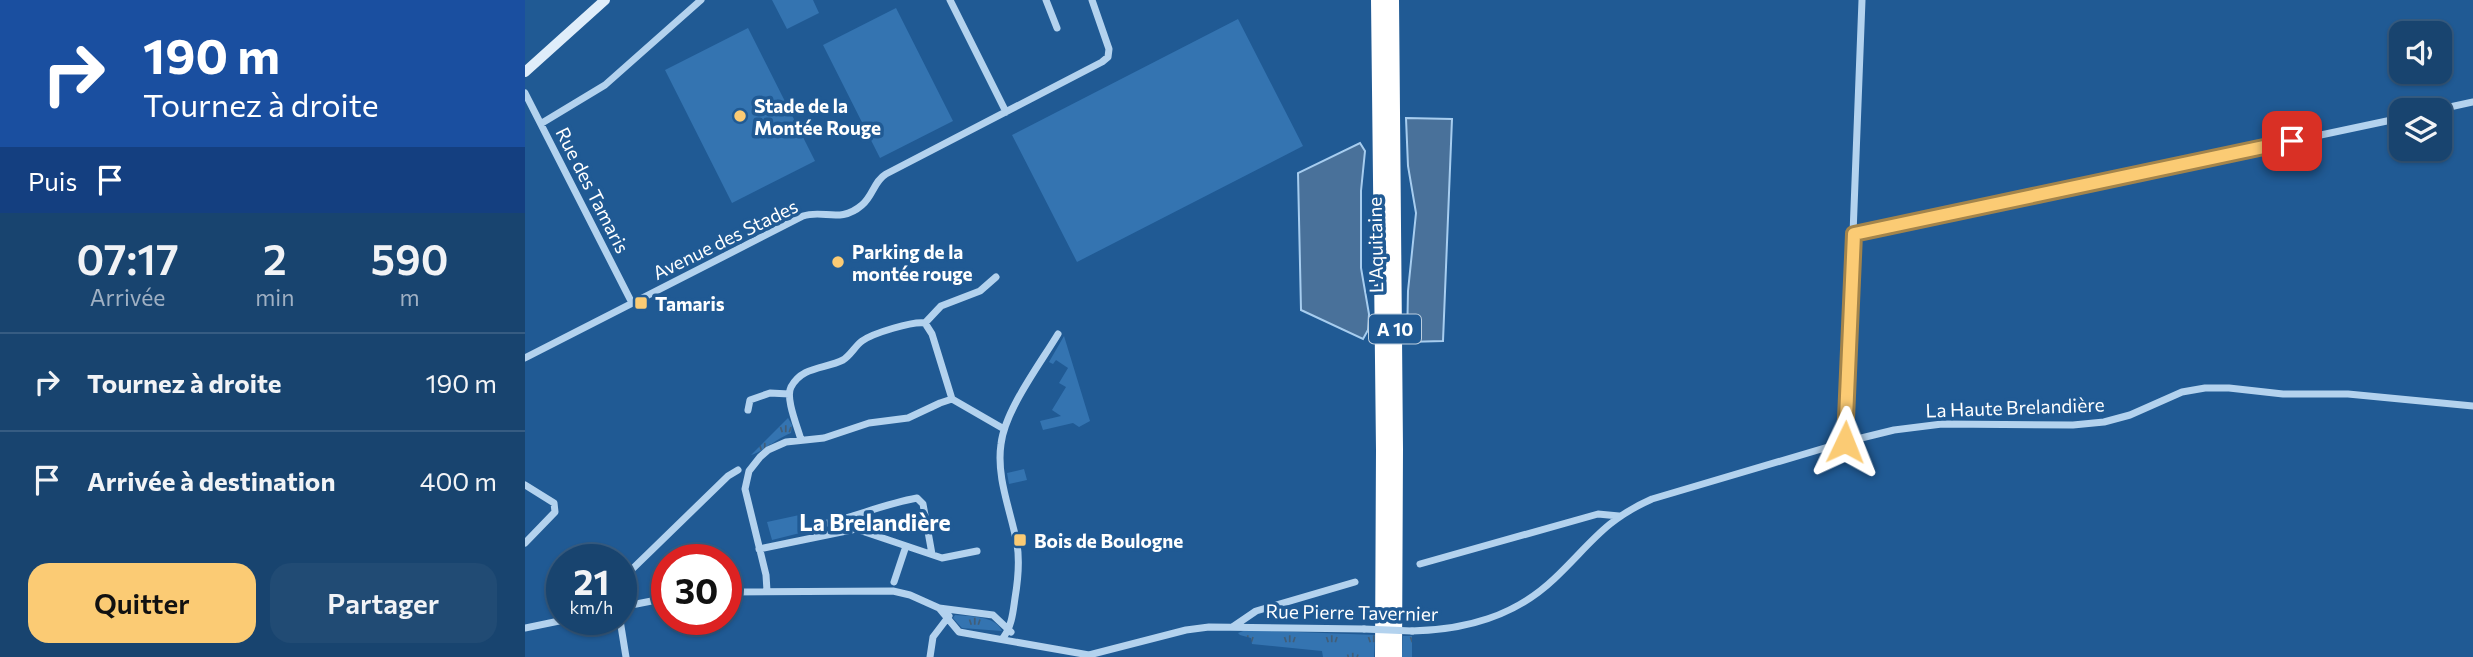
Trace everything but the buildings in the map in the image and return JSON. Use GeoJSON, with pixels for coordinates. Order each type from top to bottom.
{"type":"FeatureCollection","features":[{"type":"Feature","properties":{"kind":"highway","name":"L'Aquitaine"},"geometry":{"type":"LineString","coordinates":[[1378,0],[1382,657]]}},
{"type":"Feature","properties":{"kind":"highway","name":"L'Aquitaine"},"geometry":{"type":"LineString","coordinates":[[1392,0],[1395,657]]}},
{"type":"Feature","properties":{"kind":"street"},"geometry":{"type":"LineString","coordinates":[[525,72],[605,0]]}},
{"type":"Feature","properties":{"kind":"street"},"geometry":{"type":"LineString","coordinates":[[542,123],[605,85],[701,0]]}},
{"type":"Feature","properties":{"kind":"street"},"geometry":{"type":"LineString","coordinates":[[950,0],[1006,112]]}},
{"type":"Feature","properties":{"kind":"street"},"geometry":{"type":"LineString","coordinates":[[1046,0],[1057,28]]}},
{"type":"Feature","properties":{"kind":"street","name":"Avenue des Stades"},"geometry":{"type":"LineString","coordinates":[[525,358],[803,216],[835,216],[853,211],[869,197],[878,181],[886,174],[1106,59],[1108,49],[1092,0]]}},
{"type":"Feature","properties":{"kind":"street"},"geometry":{"type":"LineString","coordinates":[[1845,442],[1862,0]]}},
{"type":"Feature","properties":{"kind":"street","name":"Rue des Tamaris"},"geometry":{"type":"LineString","coordinates":[[525,93],[632,303]]}},
{"type":"Feature","properties":{"kind":"street"},"geometry":{"type":"LineString","coordinates":[[2452,107],[2473,102]]}},
{"type":"Feature","properties":{"kind":"street"},"geometry":{"type":"LineString","coordinates":[[1854,234],[2389,121]]}},
{"type":"Feature","properties":{"kind":"street"},"geometry":{"type":"LineString","coordinates":[[801,440],[789,394],[791,386],[802,374],[844,359],[871,336],[914,323],[925,323],[941,306],[980,290],[996,278]]}},
{"type":"Feature","properties":{"kind":"street"},"geometry":{"type":"LineString","coordinates":[[925,323],[932,334],[952,399],[1004,429]]}},
{"type":"Feature","properties":{"kind":"street"},"geometry":{"type":"LineString","coordinates":[[1003,638],[1009,630],[1018,582],[1019,557],[1002,477],[1001,445],[1004,429],[1058,334]]}},
{"type":"Feature","properties":{"kind":"street","name":"La Haute Brelandière"},"geometry":{"type":"LineString","coordinates":[[1845,442],[1910,427],[1942,424],[2073,425],[2103,422],[2130,415],[2182,392],[2216,387],[2283,394],[2349,394],[2473,406]]}},
{"type":"Feature","properties":{"kind":"street"},"geometry":{"type":"LineString","coordinates":[[748,410],[750,400],[770,393],[789,394]]}},
{"type":"Feature","properties":{"kind":"street"},"geometry":{"type":"LineString","coordinates":[[767,591],[766,575],[745,489],[749,471],[768,450],[786,442],[824,439],[869,423],[908,418],[952,399]]}},
{"type":"Feature","properties":{"kind":"street","name":"Rue Pierre Tavernier"},"geometry":{"type":"LineString","coordinates":[[939,608],[959,632],[1090,656],[1186,630],[1234,626],[1412,631],[1455,628],[1481,622],[1524,602],[1553,580],[1586,544],[1619,516],[1640,504],[1845,442]]}},
{"type":"Feature","properties":{"kind":"street"},"geometry":{"type":"LineString","coordinates":[[637,565],[738,470]]}},
{"type":"Feature","properties":{"kind":"street"},"geometry":{"type":"LineString","coordinates":[[525,485],[554,503],[556,507],[555,512],[525,543]]}},
{"type":"Feature","properties":{"kind":"street"},"geometry":{"type":"LineString","coordinates":[[817,536],[819,525],[846,519],[890,503],[917,498],[923,504],[932,554]]}},
{"type":"Feature","properties":{"kind":"street"},"geometry":{"type":"LineString","coordinates":[[1420,564],[1598,514],[1619,516]]}},
{"type":"Feature","properties":{"kind":"street"},"geometry":{"type":"LineString","coordinates":[[759,549],[856,529],[942,558],[977,551]]}},
{"type":"Feature","properties":{"kind":"street"},"geometry":{"type":"LineString","coordinates":[[894,582],[906,545]]}},
{"type":"Feature","properties":{"kind":"street"},"geometry":{"type":"LineString","coordinates":[[1234,626],[1256,611],[1355,582]]}},
{"type":"Feature","properties":{"kind":"street","name":"Rue Pierre Tavernier"},"geometry":{"type":"LineString","coordinates":[[742,592],[880,589],[910,595],[939,608],[993,615],[1023,642]]}},
{"type":"Feature","properties":{"kind":"street"},"geometry":{"type":"LineString","coordinates":[[930,657],[933,637],[954,611]]}},
{"type":"Feature","properties":{"kind":"street"},"geometry":{"type":"LineString","coordinates":[[525,628],[546,624]]}},
{"type":"Feature","properties":{"kind":"street"},"geometry":{"type":"LineString","coordinates":[[622,635],[626,657]]}},
{"type":"Feature","properties":{"kind":"green space"},"geometry":{"type":"Polygon","coordinates":[[[772,0],[813,0],[819,13],[787,29],[772,0]]]}},
{"type":"Feature","properties":{"kind":"green space"},"geometry":{"type":"Polygon","coordinates":[[[896,8],[953,121],[880,158],[823,45],[896,8]]]}},
{"type":"Feature","properties":{"kind":"green space"},"geometry":{"type":"Polygon","coordinates":[[[1238,19],[1303,146],[1077,262],[1012,135],[1238,19]]]}},
{"type":"Feature","properties":{"kind":"green space","name":"Stade de la Montée Rouge"},"geometry":{"type":"Polygon","coordinates":[[[748,28],[815,161],[732,203],[665,70],[748,28]]]}},
{"type":"Feature","properties":{"kind":"green space"},"geometry":{"type":"Polygon","coordinates":[[[1064,336],[1090,421],[1079,427],[1073,423],[1043,430],[1040,421],[1061,416],[1052,410],[1066,387],[1059,383],[1068,368],[1056,360],[1053,364],[1049,362],[1064,336]]]}},
{"type":"Feature","properties":{"kind":"green space"},"geometry":{"type":"Polygon","coordinates":[[[788,418],[792,425],[791,433],[751,455],[788,418]]]}},
{"type":"Feature","properties":{"kind":"green space"},"geometry":{"type":"Polygon","coordinates":[[[1024,469],[1027,480],[1009,484],[1007,473],[1024,469]]]}},
{"type":"Feature","properties":{"kind":"green space"},"geometry":{"type":"Polygon","coordinates":[[[804,514],[808,531],[772,540],[767,522],[804,514]]]}},
{"type":"Feature","properties":{"kind":"green space"},"geometry":{"type":"Polygon","coordinates":[[[955,615],[988,619],[1002,631],[962,628],[953,618],[955,615]]]}},
{"type":"Feature","properties":{"kind":"green space"},"geometry":{"type":"Polygon","coordinates":[[[1246,630],[1375,635],[1374,657],[1323,657],[1322,651],[1252,644],[1251,638],[1238,633],[1246,630]]]}},
{"type":"Feature","properties":{"kind":"green space"},"geometry":{"type":"Polygon","coordinates":[[[1403,636],[1412,636],[1412,657],[1402,657],[1403,636]]]}},
{"type":"Feature","properties":{"kind":"shaded area"},"geometry":{"type":"Polygon","coordinates":[[[1406,118],[1452,119],[1443,341],[1407,342],[1408,291],[1416,213],[1408,166],[1406,118]]]}},
{"type":"Feature","properties":{"kind":"shaded area"},"geometry":{"type":"Polygon","coordinates":[[[1360,143],[1365,151],[1361,191],[1361,268],[1369,314],[1368,330],[1363,339],[1301,310],[1298,173],[1360,143]]]}},
{"type":"Feature","properties":{"kind":"place","name":"Stade de la Montée Rouge"},"geometry":{"type":"Point","coordinates":[740,116]}},
{"type":"Feature","properties":{"kind":"place","name":"Parking de la montée rouge"},"geometry":{"type":"Point","coordinates":[838,262]}},
{"type":"Feature","properties":{"kind":"place","name":"Tamaris"},"geometry":{"type":"Point","coordinates":[641,303]}},
{"type":"Feature","properties":{"kind":"place","name":"Bois de Boulogne"},"geometry":{"type":"Point","coordinates":[1020,540]}},
{"type":"Feature","properties":{"kind":"district","name":"La Brelandière"},"geometry":{"type":"Point","coordinates":[875,522]}},
{"type":"Feature","properties":{"kind":"route"},"geometry":{"type":"LineString","coordinates":[[1845,442],[1854,234],[2292,141]]}}]}
